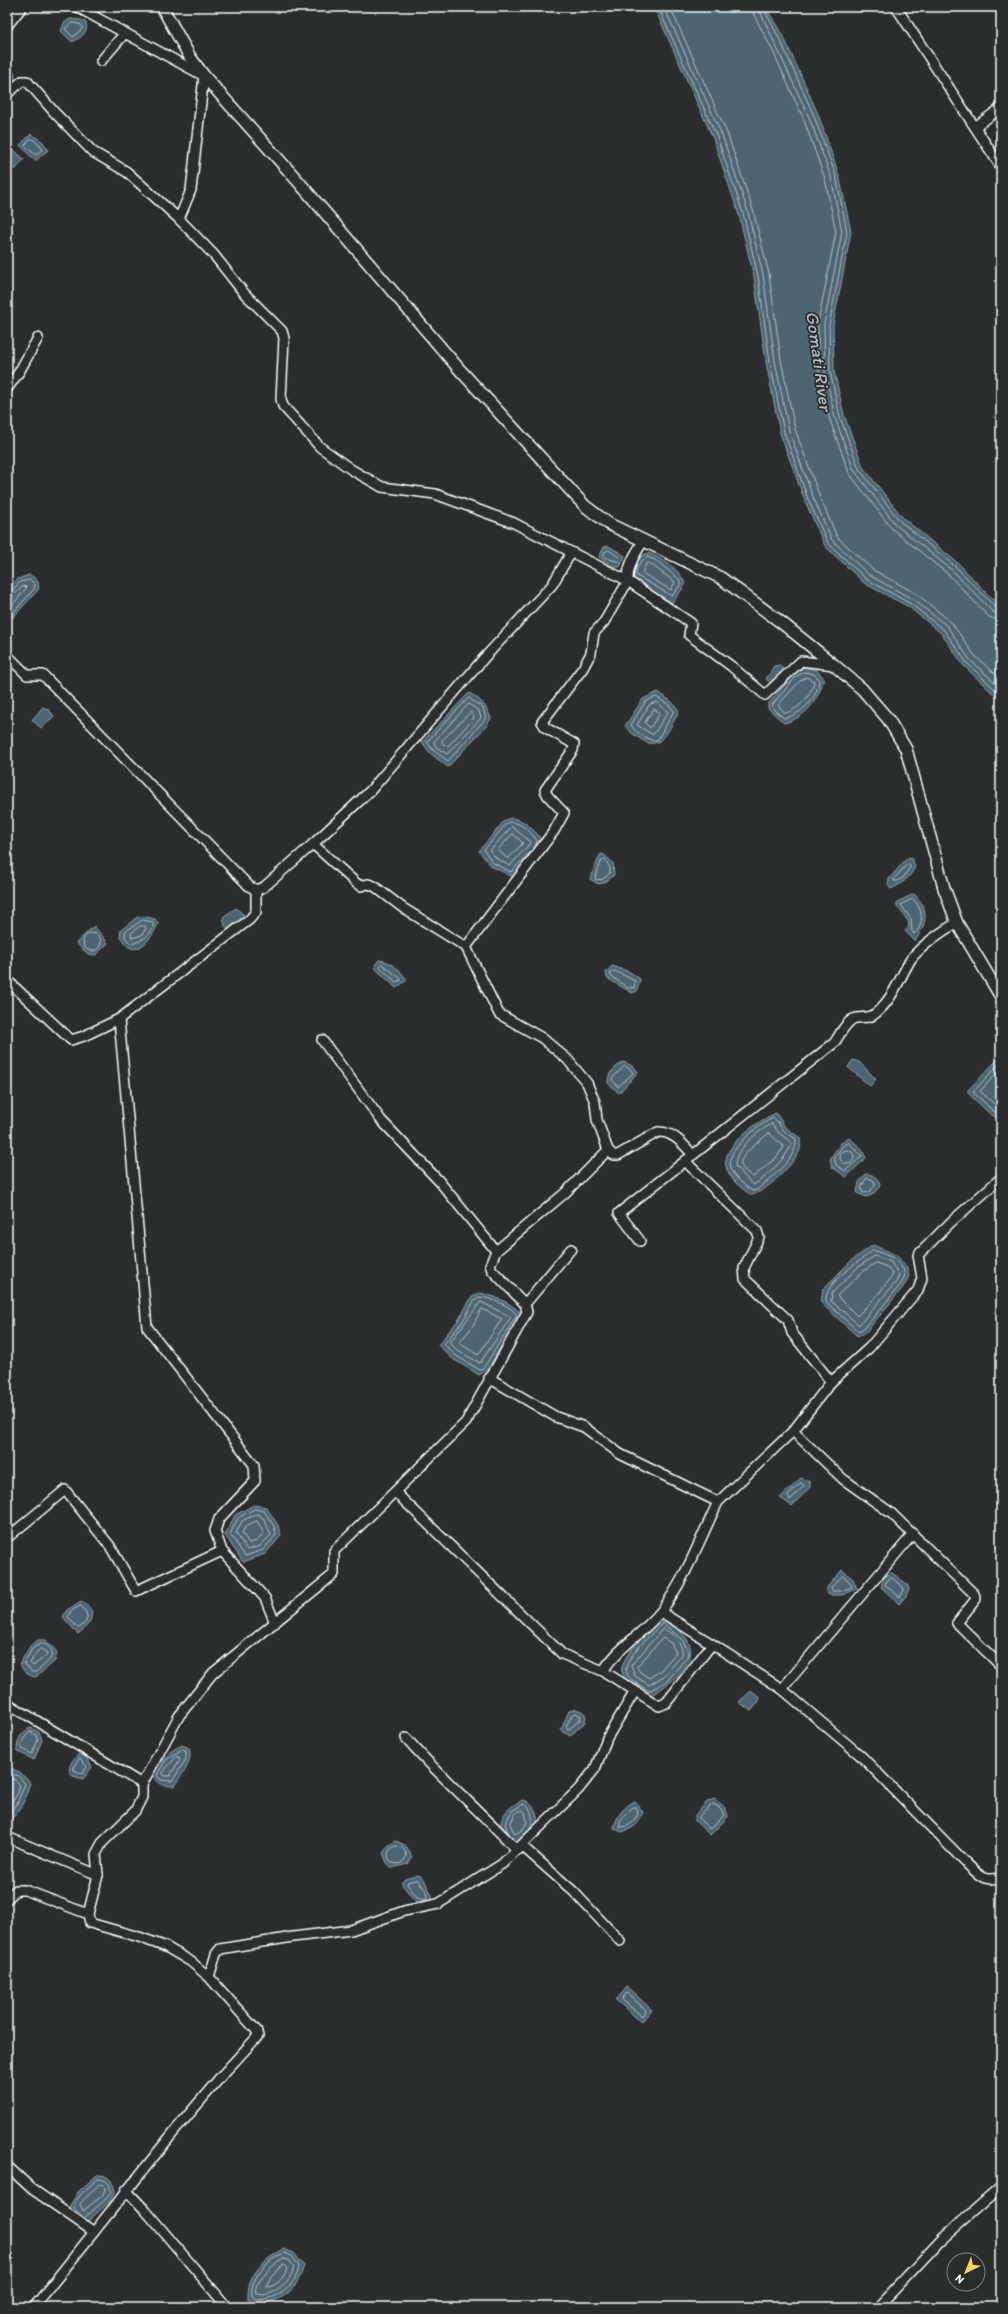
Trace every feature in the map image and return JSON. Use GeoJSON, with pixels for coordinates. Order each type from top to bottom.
{"type":"FeatureCollection","features":[{"type":"Feature","properties":{"kind":"main road"},"geometry":{"type":"LineString","coordinates":[[162,7],[190,57],[204,76],[298,180],[460,370],[548,468],[598,517],[609,524],[721,578],[782,623],[862,689],[888,719],[906,749],[944,888],[957,923],[1001,997]]}},
{"type":"Feature","properties":{"kind":"street"},"geometry":{"type":"LineString","coordinates":[[7,26],[22,7]]}},
{"type":"Feature","properties":{"kind":"street"},"geometry":{"type":"LineString","coordinates":[[77,7],[204,76],[191,190],[179,219]]}},
{"type":"Feature","properties":{"kind":"street"},"geometry":{"type":"LineString","coordinates":[[896,7],[1001,167]]}},
{"type":"Feature","properties":{"kind":"street"},"geometry":{"type":"LineString","coordinates":[[101,61],[125,33]]}},
{"type":"Feature","properties":{"kind":"street"},"geometry":{"type":"LineString","coordinates":[[7,94],[22,81],[28,81],[73,134],[93,152],[127,172],[179,219],[214,255],[244,293],[282,331],[284,338],[281,399],[283,406],[320,447],[352,470],[382,487],[435,494],[514,523],[628,581],[691,623],[689,635],[731,666],[765,695],[802,661],[834,665]]}},
{"type":"Feature","properties":{"kind":"street"},"geometry":{"type":"LineString","coordinates":[[974,127],[1001,108]]}},
{"type":"Feature","properties":{"kind":"street"},"geometry":{"type":"LineString","coordinates":[[7,389],[38,338]]}},
{"type":"Feature","properties":{"kind":"street"},"geometry":{"type":"LineString","coordinates":[[466,947],[554,831],[564,813],[548,796],[545,790],[573,750],[574,744],[546,728],[542,722],[583,668],[591,653],[594,634],[604,622],[628,581],[627,571],[630,563],[644,540]]}},
{"type":"Feature","properties":{"kind":"street"},"geometry":{"type":"LineString","coordinates":[[256,890],[264,887],[313,844],[375,785],[484,658],[552,585],[571,553]]}},
{"type":"Feature","properties":{"kind":"street"},"geometry":{"type":"LineString","coordinates":[[7,655],[27,675],[43,675],[241,880],[256,890]]}},
{"type":"Feature","properties":{"kind":"street"},"geometry":{"type":"LineString","coordinates":[[313,844],[356,883],[361,886],[368,884],[374,886],[403,908],[466,947],[499,1014],[542,1038],[567,1059],[587,1083],[595,1102],[597,1120],[608,1150],[613,1155],[618,1155],[658,1132],[669,1134],[693,1155]]}},
{"type":"Feature","properties":{"kind":"street"},"geometry":{"type":"LineString","coordinates":[[7,980],[71,1040],[84,1036],[119,1019],[249,920],[256,912],[256,890]]}},
{"type":"Feature","properties":{"kind":"street"},"geometry":{"type":"LineString","coordinates":[[640,1241],[619,1213],[834,1043],[849,1022],[854,1019],[868,1018],[875,1014],[891,994],[912,958],[946,929],[957,923]]}},
{"type":"Feature","properties":{"kind":"street"},"geometry":{"type":"LineString","coordinates":[[119,1019],[147,1326],[254,1465],[255,1482],[218,1519],[215,1531],[222,1552],[265,1598],[275,1623]]}},
{"type":"Feature","properties":{"kind":"street"},"geometry":{"type":"LineString","coordinates":[[322,1040],[381,1120],[439,1181],[496,1250]]}},
{"type":"Feature","properties":{"kind":"street"},"geometry":{"type":"LineString","coordinates":[[34,2307],[126,2190],[223,2074],[258,2036],[256,2030],[209,1976],[190,1961],[166,1947],[139,1937],[93,1925],[88,1920],[88,1914],[98,1875],[96,1854],[106,1840],[135,1811],[142,1798],[142,1784],[179,1716],[213,1673],[334,1574],[334,1551],[466,1422],[489,1378],[527,1312],[525,1304],[492,1270],[490,1265],[496,1250],[565,1194],[608,1150]]}},
{"type":"Feature","properties":{"kind":"street"},"geometry":{"type":"LineString","coordinates":[[685,1161],[757,1231],[759,1237],[744,1268],[745,1280],[788,1320],[792,1333],[831,1382]]}},
{"type":"Feature","properties":{"kind":"street"},"geometry":{"type":"LineString","coordinates":[[603,1671],[612,1657],[661,1612],[678,1587],[718,1502],[792,1431],[831,1382],[869,1348],[918,1290],[922,1278],[918,1255],[951,1222],[1001,1178]]}},
{"type":"Feature","properties":{"kind":"street"},"geometry":{"type":"LineString","coordinates":[[525,1304],[571,1249]]}},
{"type":"Feature","properties":{"kind":"street"},"geometry":{"type":"LineString","coordinates":[[489,1378],[556,1417],[584,1427],[620,1454],[718,1502]]}},
{"type":"Feature","properties":{"kind":"street"},"geometry":{"type":"LineString","coordinates":[[792,1431],[843,1479],[891,1513],[974,1594],[976,1599],[957,1624],[1001,1666]]}},
{"type":"Feature","properties":{"kind":"street"},"geometry":{"type":"LineString","coordinates":[[7,1538],[65,1490],[110,1546],[136,1591],[222,1552]]}},
{"type":"Feature","properties":{"kind":"street"},"geometry":{"type":"LineString","coordinates":[[395,1492],[562,1654],[603,1671],[659,1706],[662,1705],[712,1644]]}},
{"type":"Feature","properties":{"kind":"street"},"geometry":{"type":"LineString","coordinates":[[782,1688],[913,1534]]}},
{"type":"Feature","properties":{"kind":"street"},"geometry":{"type":"LineString","coordinates":[[661,1612],[782,1688],[860,1755],[968,1865],[986,1880],[1001,1877]]}},
{"type":"Feature","properties":{"kind":"street"},"geometry":{"type":"LineString","coordinates":[[209,1976],[216,1954],[220,1949],[293,1937],[351,1930],[404,1911],[438,1904],[502,1864],[578,1790],[595,1769],[607,1738],[635,1691]]}},
{"type":"Feature","properties":{"kind":"street"},"geometry":{"type":"LineString","coordinates":[[7,1703],[142,1784]]}},
{"type":"Feature","properties":{"kind":"street"},"geometry":{"type":"LineString","coordinates":[[406,1738],[456,1792],[520,1848],[573,1890],[620,1941]]}},
{"type":"Feature","properties":{"kind":"street"},"geometry":{"type":"LineString","coordinates":[[7,1837],[98,1875]]}},
{"type":"Feature","properties":{"kind":"street"},"geometry":{"type":"LineString","coordinates":[[7,1899],[16,1890],[25,1890],[88,1914]]}},
{"type":"Feature","properties":{"kind":"street"},"geometry":{"type":"LineString","coordinates":[[7,2166],[32,2190],[94,2232]]}},
{"type":"Feature","properties":{"kind":"street"},"geometry":{"type":"LineString","coordinates":[[878,2307],[942,2239],[1001,2187]]}},
{"type":"Feature","properties":{"kind":"street"},"geometry":{"type":"LineString","coordinates":[[126,2190],[146,2211],[227,2307]]}},
{"type":"Feature","properties":{"kind":"water","name":"Gomati River"},"geometry":{"type":"Polygon","coordinates":[[[654,7],[766,7],[786,42],[818,114],[839,175],[851,232],[833,325],[834,371],[844,415],[863,467],[903,518],[959,564],[1001,608],[1001,701],[964,666],[941,633],[909,607],[864,583],[825,546],[805,501],[780,433],[766,362],[754,277],[739,215],[713,138],[654,7]]]}},
{"type":"Feature","properties":{"kind":"water"},"geometry":{"type":"Polygon","coordinates":[[[70,19],[81,20],[86,23],[87,27],[83,35],[72,42],[61,31],[64,23],[70,19]]]}},
{"type":"Feature","properties":{"kind":"water"},"geometry":{"type":"Polygon","coordinates":[[[7,62],[15,74],[14,79],[7,86],[7,62]]]}},
{"type":"Feature","properties":{"kind":"water"},"geometry":{"type":"Polygon","coordinates":[[[31,134],[43,142],[48,150],[35,161],[20,145],[31,134]]]}},
{"type":"Feature","properties":{"kind":"water"},"geometry":{"type":"Polygon","coordinates":[[[10,147],[24,159],[15,170],[7,163],[7,148],[10,147]]]}},
{"type":"Feature","properties":{"kind":"water"},"geometry":{"type":"Polygon","coordinates":[[[609,546],[625,556],[620,567],[612,566],[599,557],[604,547],[609,546]]]}},
{"type":"Feature","properties":{"kind":"water"},"geometry":{"type":"Polygon","coordinates":[[[648,553],[670,565],[680,574],[683,580],[685,585],[672,603],[634,579],[631,573],[637,561],[648,553]]]}},
{"type":"Feature","properties":{"kind":"water"},"geometry":{"type":"Polygon","coordinates":[[[29,575],[34,577],[37,581],[39,585],[38,590],[7,624],[7,590],[18,579],[29,575]]]}},
{"type":"Feature","properties":{"kind":"water"},"geometry":{"type":"Polygon","coordinates":[[[780,665],[786,673],[774,686],[766,679],[774,666],[780,665]]]}},
{"type":"Feature","properties":{"kind":"water"},"geometry":{"type":"Polygon","coordinates":[[[804,667],[817,670],[824,679],[815,701],[810,707],[799,717],[784,723],[768,708],[768,704],[793,675],[804,667]]]}},
{"type":"Feature","properties":{"kind":"water"},"geometry":{"type":"Polygon","coordinates":[[[658,692],[672,702],[679,711],[665,736],[655,743],[649,743],[642,740],[625,726],[643,699],[658,692]]]}},
{"type":"Feature","properties":{"kind":"water"},"geometry":{"type":"Polygon","coordinates":[[[469,693],[483,703],[491,718],[487,725],[448,767],[430,753],[422,742],[469,693]]]}},
{"type":"Feature","properties":{"kind":"water"},"geometry":{"type":"Polygon","coordinates":[[[43,707],[49,710],[54,716],[41,728],[32,720],[43,707]]]}},
{"type":"Feature","properties":{"kind":"water"},"geometry":{"type":"Polygon","coordinates":[[[510,818],[524,822],[542,841],[539,849],[513,877],[491,866],[479,851],[504,821],[510,818]]]}},
{"type":"Feature","properties":{"kind":"water"},"geometry":{"type":"Polygon","coordinates":[[[603,854],[613,863],[614,875],[604,883],[598,884],[590,879],[600,855],[603,854]]]}},
{"type":"Feature","properties":{"kind":"water"},"geometry":{"type":"Polygon","coordinates":[[[907,858],[912,859],[915,867],[905,880],[891,889],[888,885],[889,879],[907,858]]]}},
{"type":"Feature","properties":{"kind":"water"},"geometry":{"type":"Polygon","coordinates":[[[914,894],[923,905],[925,911],[922,929],[915,941],[905,931],[909,927],[908,921],[897,906],[897,902],[914,894]]]}},
{"type":"Feature","properties":{"kind":"water"},"geometry":{"type":"Polygon","coordinates":[[[236,908],[244,915],[244,919],[232,931],[225,926],[223,917],[236,908]]]}},
{"type":"Feature","properties":{"kind":"water"},"geometry":{"type":"Polygon","coordinates":[[[143,916],[155,919],[158,923],[157,927],[147,941],[138,948],[133,949],[125,944],[120,937],[121,930],[136,918],[143,916]]]}},
{"type":"Feature","properties":{"kind":"water"},"geometry":{"type":"Polygon","coordinates":[[[94,926],[108,943],[96,955],[88,954],[76,943],[94,926]]]}},
{"type":"Feature","properties":{"kind":"water"},"geometry":{"type":"Polygon","coordinates":[[[379,960],[383,960],[395,967],[407,980],[396,988],[376,969],[375,965],[379,960]]]}},
{"type":"Feature","properties":{"kind":"water"},"geometry":{"type":"Polygon","coordinates":[[[612,966],[630,972],[640,979],[637,991],[632,993],[607,978],[606,972],[612,966]]]}},
{"type":"Feature","properties":{"kind":"water"},"geometry":{"type":"Polygon","coordinates":[[[1001,1056],[1001,1120],[990,1114],[968,1093],[968,1090],[1001,1056]]]}},
{"type":"Feature","properties":{"kind":"water"},"geometry":{"type":"Polygon","coordinates":[[[853,1060],[859,1062],[876,1079],[870,1086],[848,1067],[853,1060]]]}},
{"type":"Feature","properties":{"kind":"water"},"geometry":{"type":"Polygon","coordinates":[[[624,1062],[634,1067],[638,1072],[619,1093],[608,1083],[608,1079],[613,1070],[624,1062]]]}},
{"type":"Feature","properties":{"kind":"water"},"geometry":{"type":"Polygon","coordinates":[[[776,1113],[785,1127],[800,1138],[800,1150],[786,1170],[771,1184],[751,1195],[729,1175],[726,1167],[726,1159],[729,1151],[743,1135],[760,1121],[776,1113]]]}},
{"type":"Feature","properties":{"kind":"water"},"geometry":{"type":"Polygon","coordinates":[[[849,1138],[861,1148],[866,1158],[846,1177],[832,1167],[830,1159],[840,1144],[849,1138]]]}},
{"type":"Feature","properties":{"kind":"water"},"geometry":{"type":"Polygon","coordinates":[[[866,1174],[875,1177],[880,1186],[872,1195],[866,1197],[857,1193],[859,1182],[866,1174]]]}},
{"type":"Feature","properties":{"kind":"water"},"geometry":{"type":"Polygon","coordinates":[[[873,1245],[896,1255],[907,1267],[909,1276],[904,1286],[866,1332],[860,1336],[856,1335],[821,1303],[823,1289],[851,1261],[873,1245]]]}},
{"type":"Feature","properties":{"kind":"water"},"geometry":{"type":"Polygon","coordinates":[[[479,1293],[502,1300],[513,1306],[522,1314],[518,1323],[510,1332],[487,1370],[479,1375],[453,1359],[438,1345],[459,1319],[471,1298],[479,1293]]]}},
{"type":"Feature","properties":{"kind":"water"},"geometry":{"type":"Polygon","coordinates":[[[801,1478],[810,1482],[810,1487],[792,1506],[780,1498],[801,1478]]]}},
{"type":"Feature","properties":{"kind":"water"},"geometry":{"type":"Polygon","coordinates":[[[254,1505],[266,1507],[278,1525],[281,1536],[265,1554],[243,1562],[225,1535],[235,1515],[254,1505]]]}},
{"type":"Feature","properties":{"kind":"water"},"geometry":{"type":"Polygon","coordinates":[[[842,1570],[853,1579],[857,1589],[842,1595],[829,1595],[826,1591],[828,1586],[842,1570]]]}},
{"type":"Feature","properties":{"kind":"water"},"geometry":{"type":"Polygon","coordinates":[[[892,1573],[907,1584],[909,1589],[906,1596],[899,1604],[881,1587],[884,1577],[892,1573]]]}},
{"type":"Feature","properties":{"kind":"water"},"geometry":{"type":"Polygon","coordinates":[[[81,1601],[87,1605],[92,1613],[89,1622],[78,1634],[63,1617],[67,1610],[81,1601]]]}},
{"type":"Feature","properties":{"kind":"water"},"geometry":{"type":"Polygon","coordinates":[[[661,1619],[675,1625],[688,1642],[691,1651],[689,1660],[677,1677],[650,1696],[627,1680],[622,1672],[622,1666],[625,1659],[636,1644],[661,1619]]]}},
{"type":"Feature","properties":{"kind":"water"},"geometry":{"type":"Polygon","coordinates":[[[38,1640],[46,1640],[57,1652],[55,1661],[36,1677],[30,1676],[26,1673],[20,1663],[30,1646],[38,1640]]]}},
{"type":"Feature","properties":{"kind":"water"},"geometry":{"type":"Polygon","coordinates":[[[751,1691],[760,1698],[758,1703],[751,1711],[739,1702],[751,1691]]]}},
{"type":"Feature","properties":{"kind":"water"},"geometry":{"type":"Polygon","coordinates":[[[576,1709],[584,1712],[586,1717],[584,1723],[570,1736],[561,1730],[569,1711],[576,1709]]]}},
{"type":"Feature","properties":{"kind":"water"},"geometry":{"type":"Polygon","coordinates":[[[31,1728],[39,1732],[42,1740],[34,1760],[17,1751],[20,1737],[25,1731],[31,1728]]]}},
{"type":"Feature","properties":{"kind":"water"},"geometry":{"type":"Polygon","coordinates":[[[182,1745],[189,1748],[190,1753],[190,1758],[183,1773],[174,1786],[158,1783],[153,1774],[156,1769],[168,1754],[182,1745]]]}},
{"type":"Feature","properties":{"kind":"water"},"geometry":{"type":"Polygon","coordinates":[[[80,1754],[85,1756],[92,1767],[83,1779],[73,1776],[69,1770],[73,1760],[80,1754]]]}},
{"type":"Feature","properties":{"kind":"water"},"geometry":{"type":"Polygon","coordinates":[[[11,1768],[21,1773],[30,1783],[25,1799],[19,1810],[7,1821],[7,1769],[11,1768]]]}},
{"type":"Feature","properties":{"kind":"water"},"geometry":{"type":"Polygon","coordinates":[[[714,1799],[724,1806],[728,1817],[710,1835],[695,1821],[695,1815],[707,1802],[714,1799]]]}},
{"type":"Feature","properties":{"kind":"water"},"geometry":{"type":"Polygon","coordinates":[[[524,1800],[535,1810],[537,1818],[536,1826],[532,1833],[521,1842],[512,1843],[502,1830],[501,1820],[511,1807],[524,1800]]]}},
{"type":"Feature","properties":{"kind":"water"},"geometry":{"type":"Polygon","coordinates":[[[635,1801],[643,1812],[640,1820],[632,1828],[621,1832],[614,1828],[621,1812],[635,1801]]]}},
{"type":"Feature","properties":{"kind":"water"},"geometry":{"type":"Polygon","coordinates":[[[396,1841],[405,1845],[412,1857],[408,1864],[392,1868],[387,1863],[383,1853],[389,1845],[396,1841]]]}},
{"type":"Feature","properties":{"kind":"water"},"geometry":{"type":"Polygon","coordinates":[[[419,1875],[424,1879],[433,1898],[430,1902],[423,1905],[415,1901],[401,1883],[405,1879],[419,1875]]]}},
{"type":"Feature","properties":{"kind":"water"},"geometry":{"type":"Polygon","coordinates":[[[627,1987],[652,2010],[641,2022],[616,2000],[627,1987]]]}},
{"type":"Feature","properties":{"kind":"water"},"geometry":{"type":"Polygon","coordinates":[[[97,2175],[107,2177],[113,2184],[115,2191],[110,2201],[86,2223],[73,2214],[69,2207],[79,2191],[97,2175]]]}},
{"type":"Feature","properties":{"kind":"water"},"geometry":{"type":"Polygon","coordinates":[[[284,2249],[294,2253],[304,2266],[301,2275],[293,2289],[288,2293],[275,2300],[257,2305],[248,2299],[250,2283],[258,2269],[270,2257],[284,2249]]]}}]}
